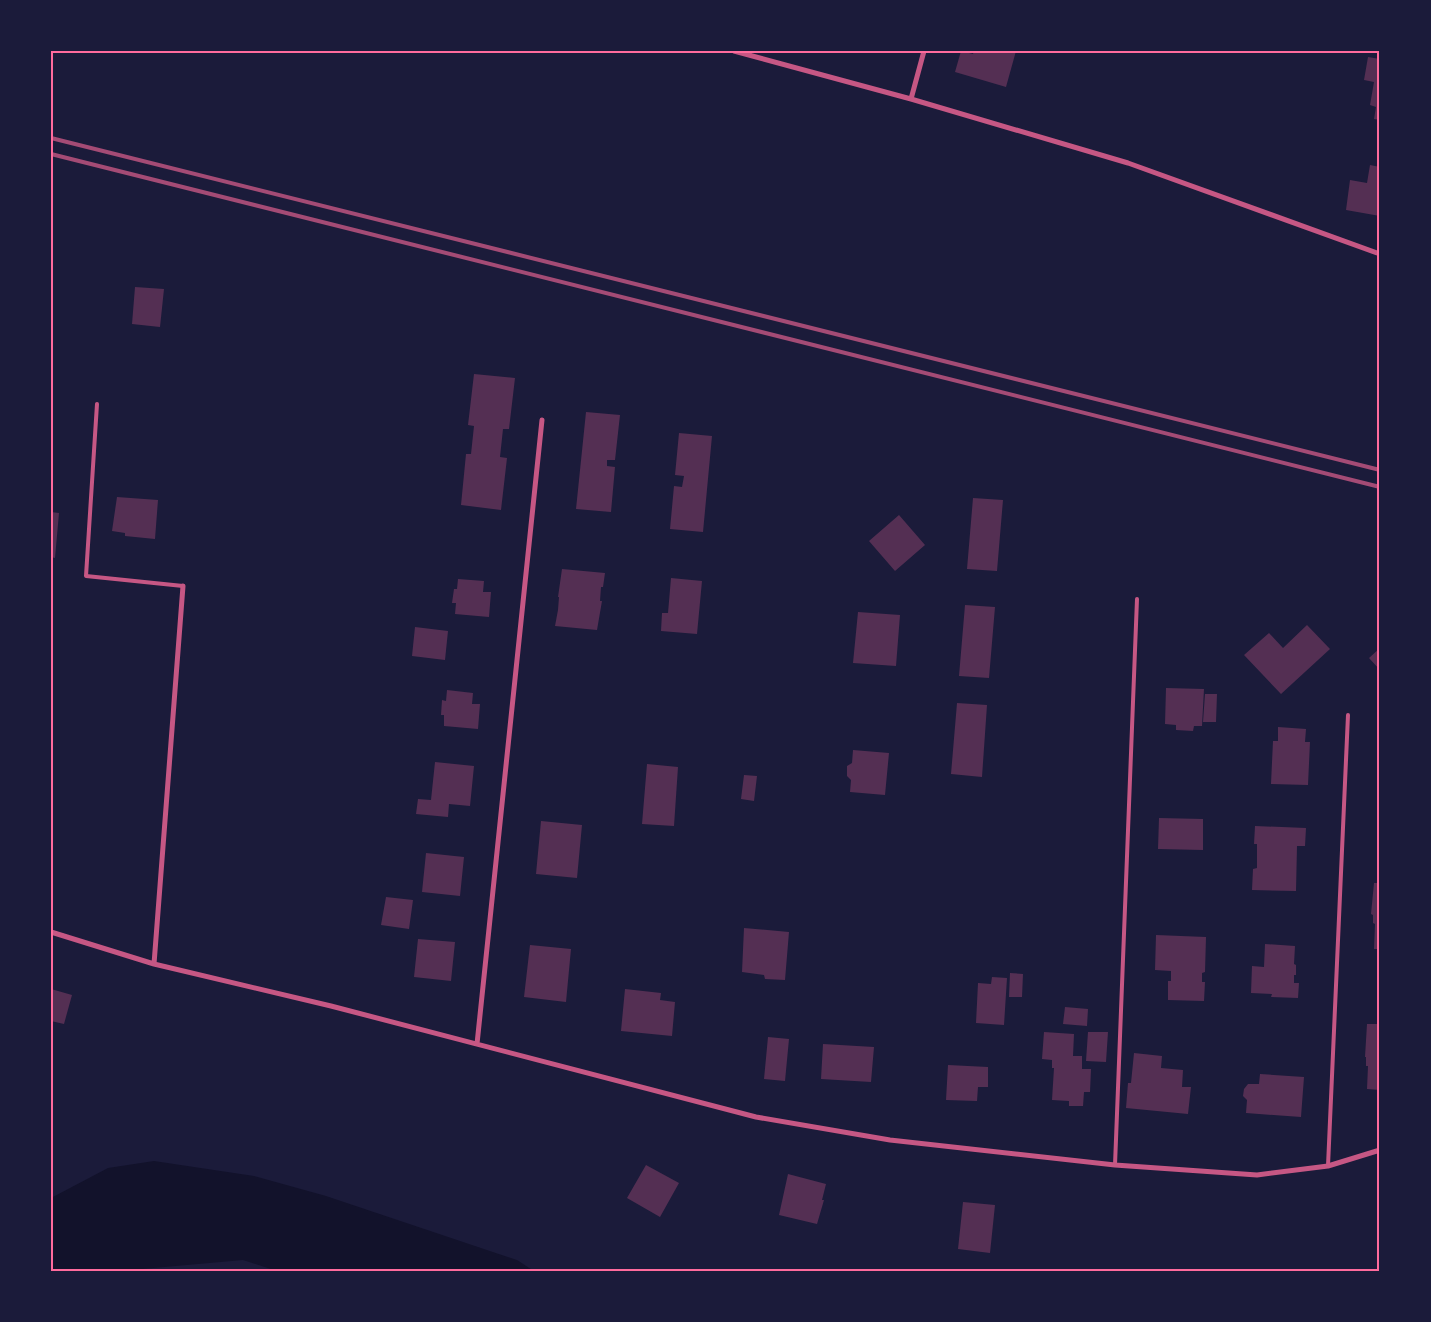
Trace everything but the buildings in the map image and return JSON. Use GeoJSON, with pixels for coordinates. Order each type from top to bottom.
{"type":"FeatureCollection","features":[{"type":"Feature","properties":{"kind":"street"},"geometry":{"type":"LineString","coordinates":[[734,51],[911,99],[1128,163],[1380,254]]}},
{"type":"Feature","properties":{"kind":"street"},"geometry":{"type":"LineString","coordinates":[[911,99],[924,51]]}},
{"type":"Feature","properties":{"kind":"street"},"geometry":{"type":"LineString","coordinates":[[477,1044],[542,420]]}},
{"type":"Feature","properties":{"kind":"street"},"geometry":{"type":"LineString","coordinates":[[154,964],[183,586]]}},
{"type":"Feature","properties":{"kind":"street"},"geometry":{"type":"LineString","coordinates":[[51,932],[154,964],[331,1006],[756,1116],[890,1140],[1115,1165],[1257,1175],[1328,1166],[1380,1150]]}},
{"type":"Feature","properties":{"kind":"lane"},"geometry":{"type":"LineString","coordinates":[[97,404],[86,576],[183,586]]}},
{"type":"Feature","properties":{"kind":"lane"},"geometry":{"type":"LineString","coordinates":[[1115,1165],[1137,599]]}},
{"type":"Feature","properties":{"kind":"lane"},"geometry":{"type":"LineString","coordinates":[[1328,1166],[1348,715]]}},
{"type":"Feature","properties":{"kind":"shaded area"},"geometry":{"type":"Polygon","coordinates":[[[154,1161],[254,1176],[326,1196],[517,1260],[534,1271],[277,1271],[243,1260],[136,1271],[51,1271],[51,1198],[108,1168],[154,1161]]]}},
{"type":"Feature","properties":{"kind":"railway"},"geometry":{"type":"LineString","coordinates":[[51,138],[1380,470]]}},
{"type":"Feature","properties":{"kind":"railway"},"geometry":{"type":"LineString","coordinates":[[51,154],[1380,487]]}}]}
